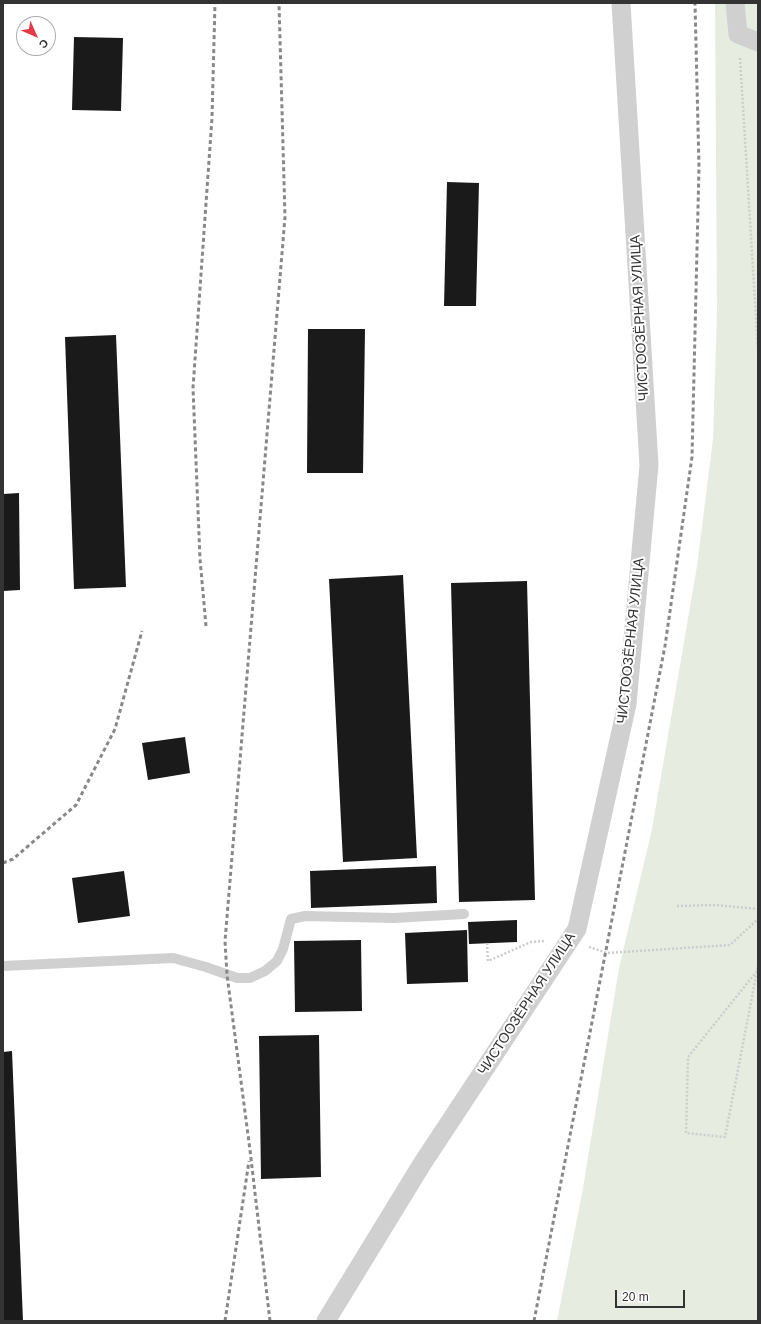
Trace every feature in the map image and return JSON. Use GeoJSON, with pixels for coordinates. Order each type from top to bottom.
{"type":"FeatureCollection","features":[{"type":"Feature","properties":{"kind":"street","name":"ЧИСТООЗЁРНАЯ УЛИЦА"},"geometry":{"type":"LineString","coordinates":[[326,1321],[422,1164],[577,929],[627,704],[649,465],[622,3]]}},
{"type":"Feature","properties":{"kind":"street"},"geometry":{"type":"LineString","coordinates":[[735,3],[738,34],[758,42]]}},
{"type":"Feature","properties":{"kind":"lane"},"geometry":{"type":"LineString","coordinates":[[3,966],[173,958],[206,967],[237,978],[250,978],[265,971],[277,961],[283,949],[291,919],[310,916],[394,918],[464,914]]}},
{"type":"Feature","properties":{"kind":"path"},"geometry":{"type":"LineString","coordinates":[[738,34],[758,350]]}},
{"type":"Feature","properties":{"kind":"path"},"geometry":{"type":"LineString","coordinates":[[677,906],[715,905],[758,909]]}},
{"type":"Feature","properties":{"kind":"path"},"geometry":{"type":"LineString","coordinates":[[487,943],[488,961],[531,942],[569,940],[607,953],[730,944],[758,919]]}},
{"type":"Feature","properties":{"kind":"path"},"geometry":{"type":"LineString","coordinates":[[757,971],[688,1057],[686,1133],[725,1137],[758,966]]}},
{"type":"Feature","properties":{"kind":"shaded area"},"geometry":{"type":"Polygon","coordinates":[[[715,3],[758,3],[758,1321],[557,1321],[583,1188],[619,968],[652,829],[697,566],[713,439],[717,312],[715,3]]]}},
{"type":"Feature","properties":{"kind":"building"},"geometry":{"type":"Polygon","coordinates":[[[74,37],[123,38],[121,111],[72,110],[74,37]]]}},
{"type":"Feature","properties":{"kind":"building"},"geometry":{"type":"Polygon","coordinates":[[[447,182],[479,183],[476,306],[444,306],[447,182]]]}},
{"type":"Feature","properties":{"kind":"building"},"geometry":{"type":"Polygon","coordinates":[[[308,329],[365,329],[363,473],[307,473],[308,329]]]}},
{"type":"Feature","properties":{"kind":"building"},"geometry":{"type":"Polygon","coordinates":[[[116,335],[126,587],[74,589],[65,337],[116,335]]]}},
{"type":"Feature","properties":{"kind":"building"},"geometry":{"type":"Polygon","coordinates":[[[19,493],[20,590],[3,591],[3,494],[19,493]]]}},
{"type":"Feature","properties":{"kind":"building"},"geometry":{"type":"Polygon","coordinates":[[[403,575],[417,858],[343,862],[329,579],[403,575]]]}},
{"type":"Feature","properties":{"kind":"building"},"geometry":{"type":"Polygon","coordinates":[[[527,581],[535,900],[459,902],[451,583],[527,581]]]}},
{"type":"Feature","properties":{"kind":"building"},"geometry":{"type":"Polygon","coordinates":[[[185,737],[190,773],[148,780],[142,743],[185,737]]]}},
{"type":"Feature","properties":{"kind":"building"},"geometry":{"type":"Polygon","coordinates":[[[436,866],[437,903],[311,908],[310,871],[436,866]]]}},
{"type":"Feature","properties":{"kind":"building"},"geometry":{"type":"Polygon","coordinates":[[[124,871],[130,916],[78,923],[72,878],[124,871]]]}},
{"type":"Feature","properties":{"kind":"building"},"geometry":{"type":"Polygon","coordinates":[[[517,920],[517,942],[469,944],[468,922],[517,920]]]}},
{"type":"Feature","properties":{"kind":"building"},"geometry":{"type":"Polygon","coordinates":[[[467,930],[468,982],[407,984],[405,933],[467,930]]]}},
{"type":"Feature","properties":{"kind":"building"},"geometry":{"type":"Polygon","coordinates":[[[361,940],[362,1011],[295,1012],[294,941],[361,940]]]}},
{"type":"Feature","properties":{"kind":"building"},"geometry":{"type":"Polygon","coordinates":[[[319,1035],[321,1177],[261,1179],[259,1036],[319,1035]]]}},
{"type":"Feature","properties":{"kind":"building"},"geometry":{"type":"Polygon","coordinates":[[[12,1051],[23,1321],[3,1321],[3,1052],[12,1051]]]}},
{"type":"Feature","properties":{"kind":"railway"},"geometry":{"type":"LineString","coordinates":[[206,626],[200,559],[193,388],[212,118],[215,3]]}},
{"type":"Feature","properties":{"kind":"railway"},"geometry":{"type":"LineString","coordinates":[[270,1321],[250,1150],[227,975],[225,941],[285,217],[279,3]]}},
{"type":"Feature","properties":{"kind":"railway"},"geometry":{"type":"LineString","coordinates":[[534,1321],[665,646],[692,457],[699,167],[695,3]]}},
{"type":"Feature","properties":{"kind":"railway"},"geometry":{"type":"LineString","coordinates":[[3,863],[13,859],[76,805],[115,729],[142,631]]}},
{"type":"Feature","properties":{"kind":"railway"},"geometry":{"type":"LineString","coordinates":[[225,1321],[249,1161]]}}]}
